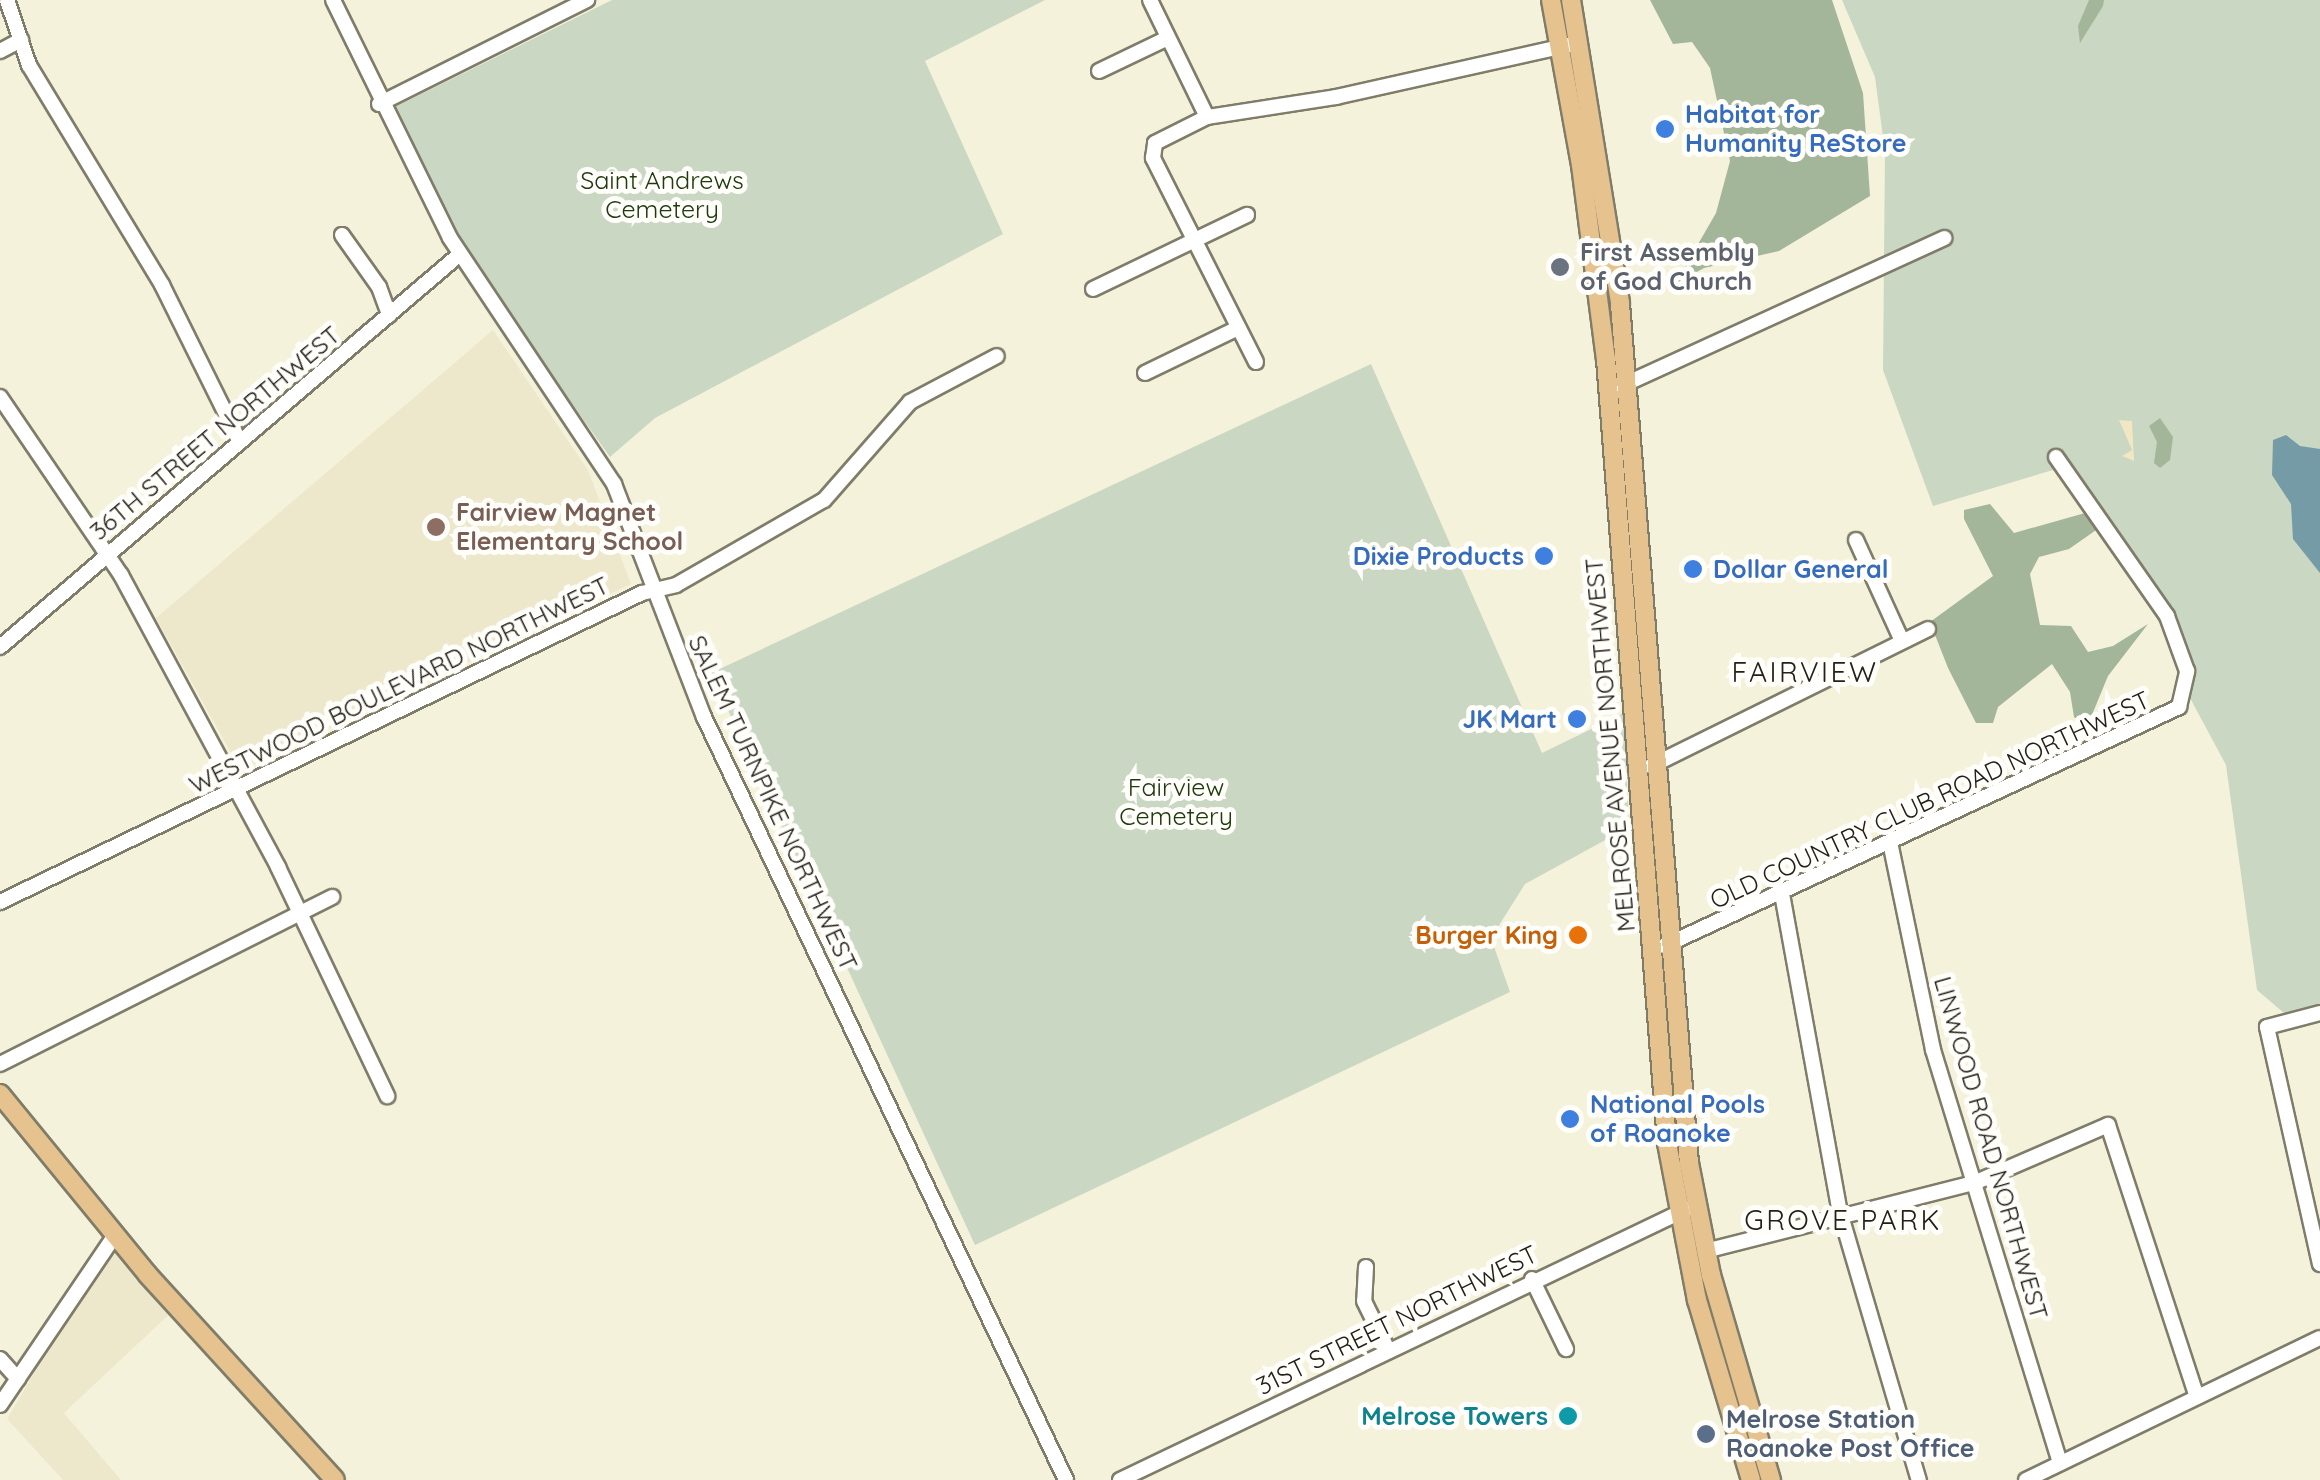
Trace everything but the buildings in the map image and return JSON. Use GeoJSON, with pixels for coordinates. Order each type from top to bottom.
{"type":"FeatureCollection","features":[{"type":"Feature","properties":{"kind":"main road","name":"MELROSE AVENUE NORTHWEST"},"geometry":{"type":"LineString","coordinates":[[1551,0],[1592,239],[1608,392],[1651,950],[1704,1330],[1751,1480]]}},
{"type":"Feature","properties":{"kind":"main road","name":"MELROSE AVENUE NORTHWEST"},"geometry":{"type":"LineString","coordinates":[[1571,0],[1611,232],[1627,387],[1687,1209],[1705,1251],[1771,1480]]}},
{"type":"Feature","properties":{"kind":"main road"},"geometry":{"type":"LineString","coordinates":[[0,1094],[115,1235],[336,1480]]}},
{"type":"Feature","properties":{"kind":"street"},"geometry":{"type":"LineString","coordinates":[[7,0],[54,109],[162,285],[240,442]]}},
{"type":"Feature","properties":{"kind":"street","name":"SALEM TURNPIKE NORTHWEST"},"geometry":{"type":"LineString","coordinates":[[333,0],[379,104],[460,254],[603,463],[704,717],[1066,1480]]}},
{"type":"Feature","properties":{"kind":"street"},"geometry":{"type":"LineString","coordinates":[[1150,0],[1207,117]]}},
{"type":"Feature","properties":{"kind":"street"},"geometry":{"type":"LineString","coordinates":[[379,104],[581,3]]}},
{"type":"Feature","properties":{"kind":"street"},"geometry":{"type":"LineString","coordinates":[[1099,72],[1168,38]]}},
{"type":"Feature","properties":{"kind":"street"},"geometry":{"type":"LineString","coordinates":[[0,51],[21,40]]}},
{"type":"Feature","properties":{"kind":"street"},"geometry":{"type":"LineString","coordinates":[[1256,362],[1152,154],[1155,143],[1207,117],[1336,97],[1579,42]]}},
{"type":"Feature","properties":{"kind":"street"},"geometry":{"type":"LineString","coordinates":[[1093,290],[1247,215]]}},
{"type":"Feature","properties":{"kind":"street"},"geometry":{"type":"LineString","coordinates":[[342,235],[379,287],[389,314]]}},
{"type":"Feature","properties":{"kind":"street"},"geometry":{"type":"LineString","coordinates":[[1608,392],[1627,387],[1944,238]]}},
{"type":"Feature","properties":{"kind":"street","name":"36TH STREET NORTHWEST"},"geometry":{"type":"LineString","coordinates":[[0,647],[460,254]]}},
{"type":"Feature","properties":{"kind":"street"},"geometry":{"type":"LineString","coordinates":[[1146,373],[1238,328]]}},
{"type":"Feature","properties":{"kind":"street","name":"WESTWOOD BOULEVARD NORTHWEST"},"geometry":{"type":"LineString","coordinates":[[0,902],[655,590],[676,585],[824,500],[912,400],[997,356]]}},
{"type":"Feature","properties":{"kind":"street"},"geometry":{"type":"LineString","coordinates":[[0,398],[107,554],[237,788],[387,1096]]}},
{"type":"Feature","properties":{"kind":"street","name":"OLD COUNTRY CLUB ROAD NORTHWEST"},"geometry":{"type":"LineString","coordinates":[[1651,950],[1782,894],[2174,711],[2184,700],[2187,671],[2167,616],[2056,457]]}},
{"type":"Feature","properties":{"kind":"street"},"geometry":{"type":"LineString","coordinates":[[1856,540],[1902,641]]}},
{"type":"Feature","properties":{"kind":"street"},"geometry":{"type":"LineString","coordinates":[[1637,774],[1928,629]]}},
{"type":"Feature","properties":{"kind":"street","name":"LINWOOD ROAD NORTHWEST"},"geometry":{"type":"LineString","coordinates":[[1890,842],[1928,1032],[2060,1463]]}},
{"type":"Feature","properties":{"kind":"street"},"geometry":{"type":"LineString","coordinates":[[1782,894],[1841,1216],[1919,1480]]}},
{"type":"Feature","properties":{"kind":"street"},"geometry":{"type":"LineString","coordinates":[[0,1064],[332,897]]}},
{"type":"Feature","properties":{"kind":"street"},"geometry":{"type":"LineString","coordinates":[[2320,1013],[2267,1027],[2320,1264]]}},
{"type":"Feature","properties":{"kind":"street"},"geometry":{"type":"LineString","coordinates":[[1705,1251],[1974,1183],[2108,1125],[2197,1397]]}},
{"type":"Feature","properties":{"kind":"street","name":"31ST STREET NORTHWEST"},"geometry":{"type":"LineString","coordinates":[[1120,1480],[1687,1209]]}},
{"type":"Feature","properties":{"kind":"street"},"geometry":{"type":"LineString","coordinates":[[0,1404],[115,1235]]}},
{"type":"Feature","properties":{"kind":"street"},"geometry":{"type":"LineString","coordinates":[[1366,1267],[1364,1302],[1388,1350]]}},
{"type":"Feature","properties":{"kind":"street"},"geometry":{"type":"LineString","coordinates":[[1532,1280],[1566,1348]]}},
{"type":"Feature","properties":{"kind":"street"},"geometry":{"type":"LineString","coordinates":[[2026,1480],[2320,1338]]}},
{"type":"Feature","properties":{"kind":"street"},"geometry":{"type":"LineString","coordinates":[[0,1360],[18,1379]]}},
{"type":"Feature","properties":{"kind":"shaded area","name":"Fairview Magnet Elementary School"},"geometry":{"type":"Polygon","coordinates":[[[493,330],[588,470],[631,584],[241,771],[156,618],[493,330]]]}},
{"type":"Feature","properties":{"kind":"shaded area"},"geometry":{"type":"Polygon","coordinates":[[[115,1235],[177,1307],[64,1413],[121,1480],[63,1480],[7,1419],[115,1235]]]}},
{"type":"Feature","properties":{"kind":"green space","name":"Saint Andrews Cemetery"},"geometry":{"type":"Polygon","coordinates":[[[612,0],[1045,0],[925,61],[1003,234],[655,418],[610,457],[487,285],[389,110],[612,0]]]}},
{"type":"Feature","properties":{"kind":"green space"},"geometry":{"type":"Polygon","coordinates":[[[1650,0],[1832,0],[1863,93],[1870,196],[1779,251],[1704,268],[1675,284],[1716,213],[1730,161],[1710,68],[1692,42],[1673,44],[1650,0]]]}},
{"type":"Feature","properties":{"kind":"green space"},"geometry":{"type":"Polygon","coordinates":[[[1842,0],[2320,0],[2320,1004],[2284,1013],[2257,990],[2226,765],[2190,698],[2180,632],[2090,492],[2053,470],[1933,506],[1883,370],[1885,152],[1875,77],[1842,0]]]}},
{"type":"Feature","properties":{"kind":"green space"},"geometry":{"type":"Polygon","coordinates":[[[2089,0],[2104,0],[2080,43],[2078,26],[2089,0]]]}},
{"type":"Feature","properties":{"kind":"green space","name":"Fairview Cemetery"},"geometry":{"type":"Polygon","coordinates":[[[1371,364],[1542,753],[1624,713],[1629,827],[1525,884],[1491,938],[1510,992],[975,1245],[711,673],[1371,364]]]}},
{"type":"Feature","properties":{"kind":"green space"},"geometry":{"type":"Polygon","coordinates":[[[2160,418],[2173,437],[2170,460],[2160,468],[2154,463],[2157,442],[2149,426],[2160,418]]]}},
{"type":"Feature","properties":{"kind":"green space"},"geometry":{"type":"Polygon","coordinates":[[[1990,504],[2014,533],[2085,513],[2099,528],[2069,549],[2039,557],[2030,574],[2040,625],[2071,626],[2088,652],[2113,646],[2148,624],[2108,676],[2087,727],[2074,717],[2070,692],[2052,664],[1998,707],[1993,723],[1976,723],[1948,668],[1930,622],[1993,576],[1964,519],[1964,510],[1990,504]]]}},
{"type":"Feature","properties":{"kind":"sand"},"geometry":{"type":"Polygon","coordinates":[[[2119,420],[2132,421],[2134,461],[2122,456],[2132,450],[2119,420]]]}},
{"type":"Feature","properties":{"kind":"water"},"geometry":{"type":"Polygon","coordinates":[[[2286,435],[2300,446],[2320,449],[2320,573],[2293,539],[2291,504],[2272,475],[2273,440],[2286,435]]]}},
{"type":"Feature","properties":{"kind":"place","name":"Habitat for Humanity ReStore"},"geometry":{"type":"Point","coordinates":[1665,129]}},
{"type":"Feature","properties":{"kind":"place","name":"First Assembly of God Church"},"geometry":{"type":"Point","coordinates":[1560,267]}},
{"type":"Feature","properties":{"kind":"place","name":"Fairview Magnet Elementary School"},"geometry":{"type":"Point","coordinates":[436,527]}},
{"type":"Feature","properties":{"kind":"place","name":"Dixie Products"},"geometry":{"type":"Point","coordinates":[1544,556]}},
{"type":"Feature","properties":{"kind":"place","name":"Dollar General"},"geometry":{"type":"Point","coordinates":[1693,569]}},
{"type":"Feature","properties":{"kind":"place","name":"JK Mart"},"geometry":{"type":"Point","coordinates":[1577,719]}},
{"type":"Feature","properties":{"kind":"place","name":"Burger King"},"geometry":{"type":"Point","coordinates":[1578,935]}},
{"type":"Feature","properties":{"kind":"place","name":"National Pools of Roanoke"},"geometry":{"type":"Point","coordinates":[1570,1119]}},
{"type":"Feature","properties":{"kind":"place","name":"Melrose Towers"},"geometry":{"type":"Point","coordinates":[1568,1416]}},
{"type":"Feature","properties":{"kind":"place","name":"Melrose Station Roanoke Post Office"},"geometry":{"type":"Point","coordinates":[1706,1434]}},
{"type":"Feature","properties":{"kind":"district","name":"FAIRVIEW"},"geometry":{"type":"Point","coordinates":[1805,672]}},
{"type":"Feature","properties":{"kind":"district","name":"GROVE PARK"},"geometry":{"type":"Point","coordinates":[1843,1220]}}]}
